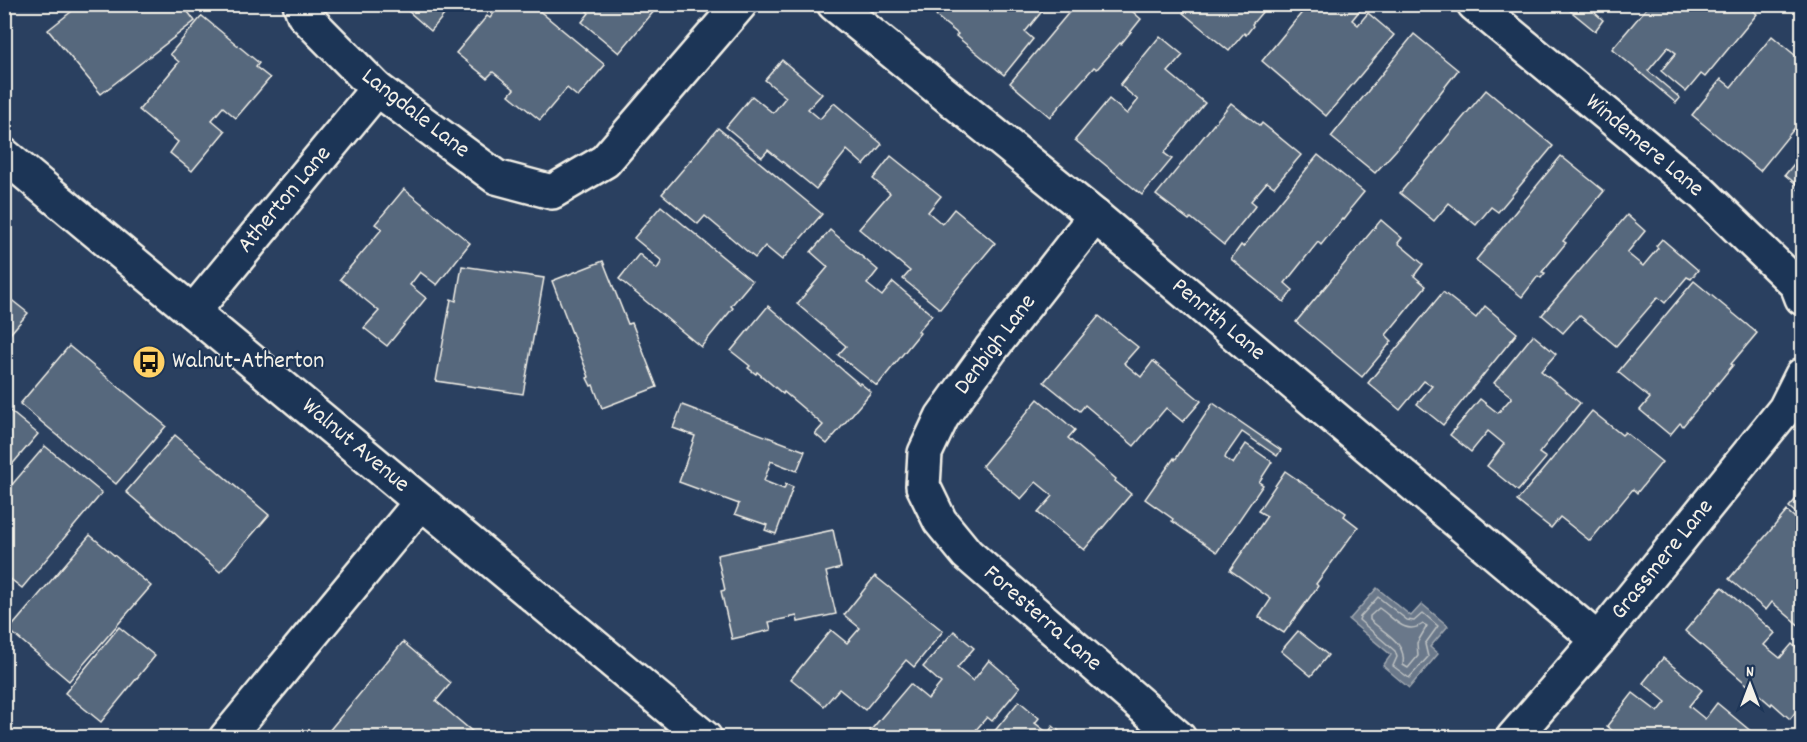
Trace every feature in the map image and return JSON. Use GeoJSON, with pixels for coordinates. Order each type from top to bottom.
{"type":"FeatureCollection","features":[{"type":"Feature","properties":{"kind":"street","name":"Langdale Lane"},"geometry":{"type":"LineString","coordinates":[[300,4],[304,15],[377,89],[496,177],[552,192],[605,161],[740,4]]}},
{"type":"Feature","properties":{"kind":"street","name":"Penrith Lane"},"geometry":{"type":"LineString","coordinates":[[834,4],[1095,216],[1598,640]]}},
{"type":"Feature","properties":{"kind":"street","name":"Windemere Lane"},"geometry":{"type":"LineString","coordinates":[[1474,4],[1702,193],[1797,285],[1803,298]]}},
{"type":"Feature","properties":{"kind":"street","name":"Atherton Lane"},"geometry":{"type":"LineString","coordinates":[[193,312],[377,89]]}},
{"type":"Feature","properties":{"kind":"street","name":"Walnut Avenue"},"geometry":{"type":"LineString","coordinates":[[4,155],[705,738]]}},
{"type":"Feature","properties":{"kind":"street","name":"Denbigh Lane"},"geometry":{"type":"LineString","coordinates":[[923,486],[925,453],[942,417],[991,349],[1095,216]]}},
{"type":"Feature","properties":{"kind":"street","name":"Grassmere Lane"},"geometry":{"type":"LineString","coordinates":[[1513,738],[1598,640],[1785,409],[1803,375]]}},
{"type":"Feature","properties":{"kind":"street","name":"Foresterra Lane"},"geometry":{"type":"LineString","coordinates":[[923,486],[940,520],[967,554],[1179,738]]}},
{"type":"Feature","properties":{"kind":"street"},"geometry":{"type":"LineString","coordinates":[[226,738],[422,502]]}},
{"type":"Feature","properties":{"kind":"water"},"geometry":{"type":"Polygon","coordinates":[[[1377,588],[1411,616],[1422,604],[1448,626],[1430,647],[1438,654],[1409,688],[1383,666],[1391,655],[1349,620],[1377,588]]]}},
{"type":"Feature","properties":{"kind":"building"},"geometry":{"type":"Polygon","coordinates":[[[81,4],[134,4],[139,12],[149,4],[182,4],[195,21],[101,94],[48,30],[81,4]]]}},
{"type":"Feature","properties":{"kind":"building"},"geometry":{"type":"Polygon","coordinates":[[[400,4],[453,4],[431,31],[400,4]]]}},
{"type":"Feature","properties":{"kind":"building"},"geometry":{"type":"Polygon","coordinates":[[[501,4],[531,4],[605,65],[578,97],[567,88],[540,120],[509,95],[514,89],[493,72],[487,78],[456,53],[487,16],[490,18],[501,4]]]}},
{"type":"Feature","properties":{"kind":"building"},"geometry":{"type":"Polygon","coordinates":[[[579,4],[660,4],[619,53],[582,22],[589,13],[579,4]]]}},
{"type":"Feature","properties":{"kind":"building"},"geometry":{"type":"Polygon","coordinates":[[[945,4],[1048,4],[1025,32],[1033,39],[1004,75],[956,36],[958,34],[936,16],[945,4]]]}},
{"type":"Feature","properties":{"kind":"building"},"geometry":{"type":"Polygon","coordinates":[[[1076,4],[1124,4],[1141,19],[1121,44],[1097,69],[1094,67],[1050,117],[1010,83],[1076,4]]]}},
{"type":"Feature","properties":{"kind":"building"},"geometry":{"type":"Polygon","coordinates":[[[1190,4],[1269,4],[1246,35],[1244,33],[1229,51],[1183,13],[1190,4]]]}},
{"type":"Feature","properties":{"kind":"building"},"geometry":{"type":"Polygon","coordinates":[[[1309,4],[1365,4],[1352,20],[1358,25],[1368,13],[1394,35],[1326,116],[1262,61],[1309,4]]]}},
{"type":"Feature","properties":{"kind":"building"},"geometry":{"type":"Polygon","coordinates":[[[1562,4],[1602,4],[1595,13],[1603,20],[1595,31],[1562,4]]]}},
{"type":"Feature","properties":{"kind":"building"},"geometry":{"type":"Polygon","coordinates":[[[1650,4],[1746,4],[1757,14],[1705,77],[1701,74],[1686,92],[1661,71],[1676,53],[1668,47],[1648,71],[1680,98],[1676,103],[1612,49],[1650,4]]]}},
{"type":"Feature","properties":{"kind":"building"},"geometry":{"type":"Polygon","coordinates":[[[202,16],[259,63],[256,67],[270,78],[236,118],[223,107],[212,120],[225,131],[192,171],[170,153],[178,142],[139,110],[179,62],[170,54],[202,16]]]}},
{"type":"Feature","properties":{"kind":"building"},"geometry":{"type":"Polygon","coordinates":[[[1414,34],[1458,70],[1396,150],[1375,173],[1331,137],[1414,34]]]}},
{"type":"Feature","properties":{"kind":"building"},"geometry":{"type":"Polygon","coordinates":[[[1160,36],[1183,55],[1168,72],[1205,103],[1164,153],[1172,159],[1142,195],[1075,140],[1109,99],[1127,114],[1138,100],[1120,85],[1160,36]]]}},
{"type":"Feature","properties":{"kind":"building"},"geometry":{"type":"Polygon","coordinates":[[[1772,36],[1802,61],[1802,119],[1760,171],[1692,115],[1721,79],[1731,87],[1772,36]]]}},
{"type":"Feature","properties":{"kind":"building"},"geometry":{"type":"Polygon","coordinates":[[[782,60],[822,94],[808,109],[820,119],[834,103],[882,144],[864,165],[847,150],[816,189],[768,150],[762,157],[726,127],[752,96],[773,113],[786,97],[765,80],[782,60]]]}},
{"type":"Feature","properties":{"kind":"building"},"geometry":{"type":"Polygon","coordinates":[[[1486,90],[1553,146],[1498,212],[1491,207],[1476,225],[1449,203],[1434,221],[1400,193],[1486,90]]]}},
{"type":"Feature","properties":{"kind":"building"},"geometry":{"type":"Polygon","coordinates":[[[1231,103],[1260,126],[1262,123],[1301,155],[1274,187],[1267,182],[1251,201],[1256,205],[1224,245],[1191,218],[1189,220],[1156,195],[1231,103]]]}},
{"type":"Feature","properties":{"kind":"building"},"geometry":{"type":"Polygon","coordinates":[[[718,128],[822,214],[782,260],[765,246],[755,258],[705,216],[698,224],[662,194],[718,128]]]}},
{"type":"Feature","properties":{"kind":"building"},"geometry":{"type":"Polygon","coordinates":[[[1802,154],[1802,193],[1798,189],[1800,187],[1785,175],[1802,154]]]}},
{"type":"Feature","properties":{"kind":"building"},"geometry":{"type":"Polygon","coordinates":[[[1318,155],[1364,192],[1344,220],[1342,219],[1321,245],[1318,242],[1285,283],[1293,290],[1284,302],[1231,259],[1318,155]]]}},
{"type":"Feature","properties":{"kind":"building"},"geometry":{"type":"Polygon","coordinates":[[[891,156],[941,196],[928,212],[942,224],[954,209],[995,243],[940,309],[903,279],[910,271],[859,229],[890,193],[873,179],[891,156]]]}},
{"type":"Feature","properties":{"kind":"building"},"geometry":{"type":"Polygon","coordinates":[[[1561,156],[1604,191],[1563,241],[1566,243],[1542,272],[1545,273],[1541,278],[1538,276],[1522,297],[1476,260],[1561,156]]]}},
{"type":"Feature","properties":{"kind":"building"},"geometry":{"type":"Polygon","coordinates":[[[404,189],[470,243],[437,285],[420,272],[410,285],[426,298],[387,346],[364,328],[379,311],[340,279],[382,229],[375,224],[404,189]]]}},
{"type":"Feature","properties":{"kind":"building"},"geometry":{"type":"Polygon","coordinates":[[[661,206],[752,281],[701,347],[619,279],[639,254],[657,269],[662,261],[634,238],[661,206]]]}},
{"type":"Feature","properties":{"kind":"building"},"geometry":{"type":"Polygon","coordinates":[[[1627,215],[1645,231],[1627,253],[1643,266],[1658,248],[1656,246],[1662,239],[1698,270],[1691,279],[1687,277],[1665,303],[1658,297],[1616,346],[1579,315],[1563,333],[1542,315],[1627,215]]]}},
{"type":"Feature","properties":{"kind":"building"},"geometry":{"type":"Polygon","coordinates":[[[1381,220],[1402,238],[1398,243],[1423,264],[1414,276],[1426,286],[1386,335],[1392,341],[1362,377],[1296,322],[1381,220]]]}},
{"type":"Feature","properties":{"kind":"building"},"geometry":{"type":"Polygon","coordinates":[[[830,230],[878,270],[867,284],[882,296],[893,282],[932,315],[877,386],[838,355],[846,346],[797,304],[828,267],[811,252],[830,230]]]}},
{"type":"Feature","properties":{"kind":"building"},"geometry":{"type":"Polygon","coordinates":[[[603,261],[628,324],[632,323],[657,387],[602,408],[593,385],[591,386],[587,378],[589,377],[552,281],[603,261]]]}},
{"type":"Feature","properties":{"kind":"building"},"geometry":{"type":"Polygon","coordinates":[[[462,266],[544,278],[523,394],[436,381],[451,299],[456,301],[462,266]]]}},
{"type":"Feature","properties":{"kind":"building"},"geometry":{"type":"Polygon","coordinates":[[[1694,281],[1757,333],[1683,426],[1680,423],[1670,435],[1640,410],[1650,398],[1618,372],[1694,281]]]}},
{"type":"Feature","properties":{"kind":"building"},"geometry":{"type":"Polygon","coordinates":[[[1443,292],[1476,318],[1485,306],[1517,333],[1443,425],[1417,404],[1432,386],[1424,381],[1400,410],[1368,383],[1443,292]]]}},
{"type":"Feature","properties":{"kind":"building"},"geometry":{"type":"Polygon","coordinates":[[[4,294],[28,313],[4,341],[4,294]]]}},
{"type":"Feature","properties":{"kind":"building"},"geometry":{"type":"Polygon","coordinates":[[[768,306],[871,392],[827,444],[815,434],[823,425],[784,392],[783,394],[757,372],[756,374],[748,368],[750,366],[731,351],[768,306]]]}},
{"type":"Feature","properties":{"kind":"building"},"geometry":{"type":"Polygon","coordinates":[[[1099,316],[1138,347],[1124,363],[1141,377],[1153,361],[1201,401],[1183,422],[1166,408],[1134,446],[1085,405],[1080,411],[1044,382],[1099,316]]]}},
{"type":"Feature","properties":{"kind":"building"},"geometry":{"type":"Polygon","coordinates":[[[1533,335],[1556,354],[1541,371],[1580,403],[1539,453],[1546,458],[1518,491],[1487,466],[1504,444],[1488,431],[1471,452],[1450,435],[1480,399],[1498,413],[1512,397],[1494,383],[1533,335]]]}},
{"type":"Feature","properties":{"kind":"building"},"geometry":{"type":"Polygon","coordinates":[[[69,346],[166,426],[116,484],[20,404],[69,346]]]}},
{"type":"Feature","properties":{"kind":"building"},"geometry":{"type":"Polygon","coordinates":[[[1038,399],[1075,430],[1068,438],[1131,494],[1084,550],[1038,513],[1053,496],[1036,482],[1021,499],[982,466],[1038,399]]]}},
{"type":"Feature","properties":{"kind":"building"},"geometry":{"type":"Polygon","coordinates":[[[1213,403],[1281,450],[1277,456],[1242,432],[1226,455],[1225,458],[1233,464],[1246,444],[1272,462],[1259,482],[1263,485],[1217,552],[1145,499],[1174,458],[1175,460],[1213,403]]]}},
{"type":"Feature","properties":{"kind":"building"},"geometry":{"type":"Polygon","coordinates":[[[682,405],[805,451],[797,471],[771,461],[764,481],[784,489],[786,484],[793,487],[776,534],[765,530],[767,525],[735,514],[739,504],[679,482],[695,436],[673,428],[682,405]]]}},
{"type":"Feature","properties":{"kind":"building"},"geometry":{"type":"Polygon","coordinates":[[[4,406],[38,434],[4,474],[4,406]]]}},
{"type":"Feature","properties":{"kind":"building"},"geometry":{"type":"Polygon","coordinates":[[[1592,411],[1622,435],[1625,432],[1662,462],[1637,493],[1633,489],[1590,541],[1560,517],[1551,528],[1517,501],[1592,411]]]}},
{"type":"Feature","properties":{"kind":"building"},"geometry":{"type":"Polygon","coordinates":[[[175,435],[269,515],[220,572],[126,492],[175,435]]]}},
{"type":"Feature","properties":{"kind":"building"},"geometry":{"type":"Polygon","coordinates":[[[45,446],[102,493],[22,588],[4,574],[4,494],[45,446]]]}},
{"type":"Feature","properties":{"kind":"building"},"geometry":{"type":"Polygon","coordinates":[[[1285,471],[1346,513],[1344,516],[1358,527],[1316,584],[1318,586],[1284,633],[1259,617],[1271,599],[1230,570],[1267,516],[1258,511],[1285,471]]]}},
{"type":"Feature","properties":{"kind":"building"},"geometry":{"type":"Polygon","coordinates":[[[1802,492],[1802,514],[1801,512],[1798,515],[1789,507],[1802,492]]]}},
{"type":"Feature","properties":{"kind":"building"},"geometry":{"type":"Polygon","coordinates":[[[1787,511],[1802,524],[1802,628],[1772,602],[1766,610],[1729,579],[1787,511]]]}},
{"type":"Feature","properties":{"kind":"building"},"geometry":{"type":"Polygon","coordinates":[[[833,530],[841,568],[826,572],[836,614],[798,622],[797,616],[769,622],[771,630],[732,639],[721,591],[725,590],[717,555],[833,530]]]}},
{"type":"Feature","properties":{"kind":"building"},"geometry":{"type":"Polygon","coordinates":[[[90,535],[151,586],[69,681],[9,630],[90,535]]]}},
{"type":"Feature","properties":{"kind":"building"},"geometry":{"type":"Polygon","coordinates":[[[875,576],[943,631],[914,667],[906,660],[865,710],[839,689],[824,706],[791,679],[831,630],[847,643],[860,628],[844,615],[875,576]]]}},
{"type":"Feature","properties":{"kind":"building"},"geometry":{"type":"Polygon","coordinates":[[[1722,587],[1775,633],[1764,645],[1780,658],[1792,644],[1802,653],[1802,704],[1790,719],[1685,631],[1722,587]]]}},
{"type":"Feature","properties":{"kind":"building"},"geometry":{"type":"Polygon","coordinates":[[[119,627],[155,656],[101,722],[65,693],[119,627]]]}},
{"type":"Feature","properties":{"kind":"building"},"geometry":{"type":"Polygon","coordinates":[[[954,631],[974,648],[957,668],[973,681],[989,660],[1020,687],[992,721],[987,717],[969,738],[877,738],[870,731],[910,684],[928,699],[941,683],[923,667],[954,631]]]}},
{"type":"Feature","properties":{"kind":"building"},"geometry":{"type":"Polygon","coordinates":[[[1298,631],[1328,655],[1311,676],[1281,651],[1298,631]]]}},
{"type":"Feature","properties":{"kind":"building"},"geometry":{"type":"Polygon","coordinates":[[[403,642],[451,683],[436,701],[480,738],[323,738],[403,642]]]}},
{"type":"Feature","properties":{"kind":"building"},"geometry":{"type":"Polygon","coordinates":[[[1663,658],[1702,690],[1689,706],[1705,719],[1717,703],[1759,738],[1621,738],[1607,726],[1633,693],[1658,712],[1666,702],[1643,683],[1663,658]]]}},
{"type":"Feature","properties":{"kind":"building"},"geometry":{"type":"Polygon","coordinates":[[[1019,701],[1039,718],[1035,723],[1048,733],[1053,726],[1067,738],[989,738],[1019,701]]]}},
{"type":"Feature","properties":{"kind":"place","name":"Walnut-Atherton"},"geometry":{"type":"Point","coordinates":[149,362]}}]}
